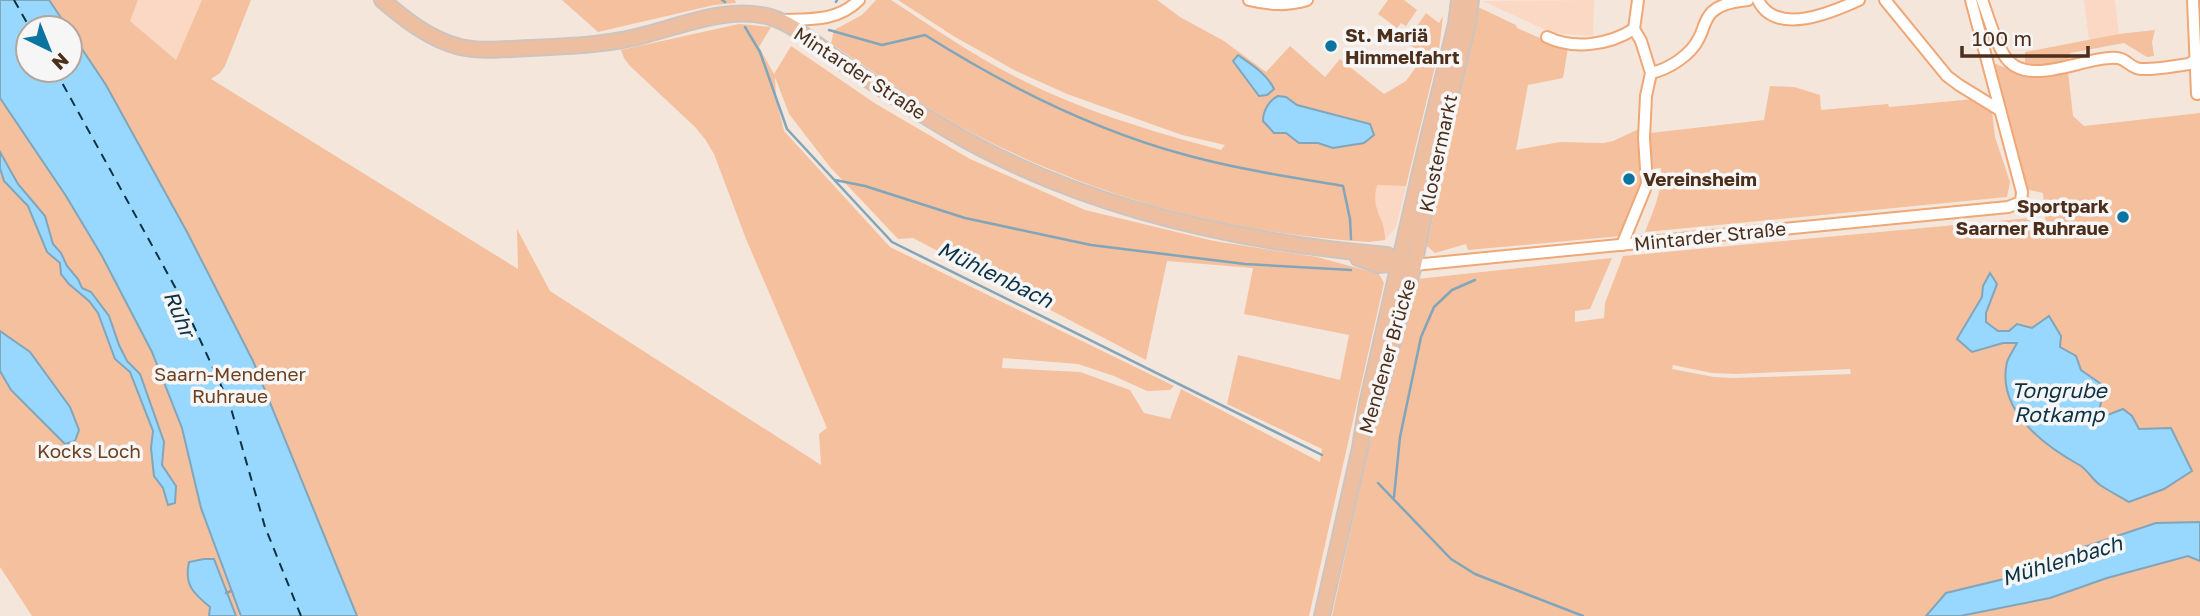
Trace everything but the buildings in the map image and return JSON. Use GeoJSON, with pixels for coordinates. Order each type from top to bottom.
{"type":"FeatureCollection","features":[{"type":"Feature","properties":{"kind":"main road","name":"Mintarder Straße"},"geometry":{"type":"LineString","coordinates":[[382,0],[429,35],[462,47],[489,50],[606,43],[734,14],[780,20],[951,132],[1028,171],[1063,185],[1140,211],[1212,231],[1334,250],[1378,265],[1415,265]]}},
{"type":"Feature","properties":{"kind":"main road","name":"Klostermarkt"},"geometry":{"type":"LineString","coordinates":[[1399,263],[1456,24],[1459,0]]}},
{"type":"Feature","properties":{"kind":"main road","name":"Klostermarkt"},"geometry":{"type":"LineString","coordinates":[[1415,265],[1471,0]]}},
{"type":"Feature","properties":{"kind":"main road","name":"Mendener Brücke"},"geometry":{"type":"LineString","coordinates":[[1322,616],[1399,263]]}},
{"type":"Feature","properties":{"kind":"main road","name":"Mendener Brücke"},"geometry":{"type":"LineString","coordinates":[[1360,448],[1377,401],[1415,265]]}},
{"type":"Feature","properties":{"kind":"street"},"geometry":{"type":"LineString","coordinates":[[780,20],[834,16],[859,0]]}},
{"type":"Feature","properties":{"kind":"street"},"geometry":{"type":"LineString","coordinates":[[1249,0],[1276,5],[1307,0]]}},
{"type":"Feature","properties":{"kind":"street"},"geometry":{"type":"LineString","coordinates":[[1622,245],[1647,184],[1644,138],[1650,73],[1641,41],[1634,29],[1638,0]]}},
{"type":"Feature","properties":{"kind":"street"},"geometry":{"type":"LineString","coordinates":[[1650,73],[1679,60],[1692,49],[1704,23],[1718,8],[1730,2],[1748,0]]}},
{"type":"Feature","properties":{"kind":"street"},"geometry":{"type":"LineString","coordinates":[[1758,0],[1768,13],[1788,20],[1820,16],[1853,1]]}},
{"type":"Feature","properties":{"kind":"street"},"geometry":{"type":"LineString","coordinates":[[1885,0],[1947,76],[1998,109]]}},
{"type":"Feature","properties":{"kind":"street"},"geometry":{"type":"LineString","coordinates":[[1971,0],[1998,109]]}},
{"type":"Feature","properties":{"kind":"street"},"geometry":{"type":"LineString","coordinates":[[1982,0],[2003,53],[2010,63],[2026,69],[2058,70],[2073,64],[2116,57],[2140,69],[2197,65]]}},
{"type":"Feature","properties":{"kind":"street"},"geometry":{"type":"LineString","coordinates":[[2193,0],[2197,94],[2200,93]]}},
{"type":"Feature","properties":{"kind":"street"},"geometry":{"type":"LineString","coordinates":[[803,35],[808,26],[818,19]]}},
{"type":"Feature","properties":{"kind":"street"},"geometry":{"type":"LineString","coordinates":[[1547,37],[1574,44],[1603,43],[1622,37],[1634,29]]}},
{"type":"Feature","properties":{"kind":"street","name":"Mintarder Straße"},"geometry":{"type":"LineString","coordinates":[[1415,265],[2008,207],[2021,202],[2022,192],[1998,109]]}},
{"type":"Feature","properties":{"kind":"shaded area"},"geometry":{"type":"Polygon","coordinates":[[[138,0],[202,0],[176,60],[130,21],[138,0]]]}},
{"type":"Feature","properties":{"kind":"shaded area"},"geometry":{"type":"Polygon","coordinates":[[[1594,0],[1593,36],[1552,33],[1483,1],[1594,0]]]}},
{"type":"Feature","properties":{"kind":"shaded area"},"geometry":{"type":"Polygon","coordinates":[[[2084,0],[2115,0],[2119,34],[2089,40],[2084,0]]]}},
{"type":"Feature","properties":{"kind":"shaded area"},"geometry":{"type":"Polygon","coordinates":[[[1377,185],[1406,186],[1396,227],[1385,240],[1385,232],[1373,201],[1377,185]]]}},
{"type":"Feature","properties":{"kind":"green space"},"geometry":{"type":"Polygon","coordinates":[[[49,0],[138,0],[130,21],[176,60],[202,0],[251,0],[225,66],[211,79],[518,269],[517,229],[550,291],[821,465],[819,434],[827,428],[746,239],[714,154],[695,127],[630,66],[621,50],[739,24],[771,27],[759,47],[774,74],[791,46],[876,104],[970,159],[1085,210],[1214,241],[1317,257],[1379,274],[1384,283],[1309,616],[32,616],[0,567],[0,20],[14,45],[14,84],[57,84],[123,116],[84,51],[84,14],[60,14],[49,0]],[[775,77],[776,98],[784,131],[890,247],[1174,386],[1170,390],[1147,391],[1078,364],[1003,358],[1002,368],[1080,372],[1130,390],[1144,413],[1170,419],[1181,389],[1320,462],[1322,449],[1227,404],[1238,355],[1340,380],[1349,335],[1244,314],[1253,268],[1167,261],[1146,360],[913,238],[898,239],[830,167],[789,114],[775,77]]]}},
{"type":"Feature","properties":{"kind":"green space"},"geometry":{"type":"Polygon","coordinates":[[[562,0],[735,0],[736,3],[714,5],[598,32],[562,0]]]}},
{"type":"Feature","properties":{"kind":"green space"},"geometry":{"type":"Polygon","coordinates":[[[876,0],[891,0],[982,58],[1063,99],[1142,127],[1221,150],[1225,145],[1182,135],[1067,94],[1016,71],[955,37],[898,0],[1157,0],[1180,17],[1224,41],[1266,72],[1290,46],[1325,77],[1340,59],[1384,94],[1406,81],[1421,60],[1419,52],[1406,42],[1426,13],[1439,23],[1443,16],[1439,50],[1406,186],[1377,185],[1375,202],[1385,240],[1369,242],[1267,231],[1167,209],[1070,177],[976,135],[921,103],[831,44],[834,30],[862,15],[876,0]]]}},
{"type":"Feature","properties":{"kind":"green space"},"geometry":{"type":"Polygon","coordinates":[[[1388,0],[1404,0],[1417,10],[1406,26],[1401,23],[1397,28],[1378,14],[1388,0]]]}},
{"type":"Feature","properties":{"kind":"green space"},"geometry":{"type":"Polygon","coordinates":[[[1478,7],[1516,25],[1517,28],[1568,48],[1563,78],[1528,85],[1516,150],[1560,142],[1603,143],[1639,129],[1641,185],[1621,236],[1468,250],[1466,244],[1435,253],[1427,246],[1478,7]]]}},
{"type":"Feature","properties":{"kind":"green space"},"geometry":{"type":"Polygon","coordinates":[[[2155,30],[2152,42],[2154,56],[2147,57],[2124,43],[2070,53],[2068,61],[2052,66],[2041,67],[2025,63],[2025,52],[2155,30]]]}},
{"type":"Feature","properties":{"kind":"green space"},"geometry":{"type":"Polygon","coordinates":[[[1990,61],[2028,74],[2068,72],[2073,116],[2084,126],[2200,113],[2200,616],[1332,616],[1372,432],[1417,279],[1612,258],[1590,309],[1575,311],[1575,322],[1604,318],[1605,303],[1623,256],[2030,218],[2046,226],[2043,193],[2025,189],[1990,61]],[[1673,365],[1672,369],[1733,378],[1851,374],[1850,369],[1712,373],[1673,365]]]}},
{"type":"Feature","properties":{"kind":"green space"},"geometry":{"type":"Polygon","coordinates":[[[1770,86],[1794,87],[1820,95],[1821,110],[1974,99],[1992,111],[1995,137],[2010,182],[2007,197],[1645,232],[1657,201],[1661,176],[1661,168],[1652,169],[1650,133],[1764,120],[1770,86]]]}},
{"type":"Feature","properties":{"kind":"water","name":"Ruhr"},"geometry":{"type":"Polygon","coordinates":[[[0,0],[49,0],[58,14],[14,14],[14,84],[84,84],[84,52],[106,85],[187,232],[253,361],[357,616],[241,616],[201,508],[182,428],[152,352],[102,256],[66,196],[0,98],[0,0]]]}},
{"type":"Feature","properties":{"kind":"water"},"geometry":{"type":"Polygon","coordinates":[[[1238,55],[1263,74],[1274,89],[1267,95],[1259,96],[1233,61],[1238,55]]]}},
{"type":"Feature","properties":{"kind":"water"},"geometry":{"type":"Polygon","coordinates":[[[1278,96],[1286,97],[1297,105],[1370,124],[1374,135],[1364,143],[1333,148],[1318,143],[1299,143],[1286,133],[1274,133],[1263,121],[1263,117],[1269,103],[1278,96]]]}},
{"type":"Feature","properties":{"kind":"water"},"geometry":{"type":"Polygon","coordinates":[[[0,152],[18,184],[45,216],[53,244],[67,266],[82,288],[91,292],[109,316],[127,361],[140,374],[164,442],[162,465],[176,486],[175,503],[168,505],[163,488],[154,476],[151,448],[153,431],[130,372],[115,359],[98,313],[89,301],[69,284],[61,274],[60,263],[47,252],[28,206],[4,181],[0,168],[0,152]]]}},
{"type":"Feature","properties":{"kind":"water","name":"Tongrube Rotkamp"},"geometry":{"type":"Polygon","coordinates":[[[1990,273],[1997,284],[1986,313],[1986,322],[1998,331],[2009,331],[2017,324],[2032,328],[2049,316],[2061,336],[2060,347],[2076,356],[2081,370],[2104,386],[2100,407],[2105,416],[2123,409],[2132,416],[2139,429],[2171,428],[2192,471],[2164,489],[2129,502],[2100,485],[2081,466],[2053,448],[2026,425],[2009,396],[2006,380],[2007,362],[2017,343],[2003,343],[1972,352],[1957,339],[1982,297],[1983,286],[1990,273]]]}},
{"type":"Feature","properties":{"kind":"water"},"geometry":{"type":"Polygon","coordinates":[[[0,331],[30,352],[70,407],[79,430],[75,441],[65,444],[11,390],[0,371],[0,331]]]}},
{"type":"Feature","properties":{"kind":"water"},"geometry":{"type":"Polygon","coordinates":[[[2200,522],[2200,561],[2188,556],[2107,578],[2050,598],[1960,616],[1926,616],[1946,593],[2033,572],[2063,554],[2156,523],[2200,522]]]}},
{"type":"Feature","properties":{"kind":"water"},"geometry":{"type":"Polygon","coordinates":[[[214,559],[236,616],[209,616],[210,607],[191,588],[188,577],[189,562],[214,559]]]}},
{"type":"Feature","properties":{"kind":"waterway","name":"Mühlenbach"},"geometry":{"type":"LineString","coordinates":[[745,27],[760,52],[787,129],[892,242],[1322,455]]}},
{"type":"Feature","properties":{"kind":"waterway"},"geometry":{"type":"LineString","coordinates":[[829,30],[882,45],[925,35],[1019,89],[1117,133],[1205,160],[1343,186],[1351,239]]}},
{"type":"Feature","properties":{"kind":"waterway"},"geometry":{"type":"LineString","coordinates":[[835,180],[865,186],[965,218],[1091,245],[1245,264],[1351,270]]}},
{"type":"Feature","properties":{"kind":"waterway"},"geometry":{"type":"LineString","coordinates":[[1394,497],[1400,437],[1421,337],[1434,307],[1452,290],[1475,280]]}},
{"type":"Feature","properties":{"kind":"waterway","name":"Mühlenbach"},"geometry":{"type":"LineString","coordinates":[[1378,483],[1451,559],[1475,574],[1583,616]]}},
{"type":"Feature","properties":{"kind":"waterway"},"geometry":{"type":"LineString","coordinates":[[226,593],[231,591]]}},
{"type":"Feature","properties":{"kind":"ferry route"},"geometry":{"type":"LineString","coordinates":[[14,0],[22,14]]}},
{"type":"Feature","properties":{"kind":"ferry route"},"geometry":{"type":"LineString","coordinates":[[63,84],[180,296],[230,405],[265,527],[301,616]]}},
{"type":"Feature","properties":{"kind":"place","name":"St. Mariä Himmelfahrt"},"geometry":{"type":"Point","coordinates":[1331,46]}},
{"type":"Feature","properties":{"kind":"place","name":"Vereinsheim"},"geometry":{"type":"Point","coordinates":[1629,179]}},
{"type":"Feature","properties":{"kind":"place","name":"Sportpark Saarner Ruhraue"},"geometry":{"type":"Point","coordinates":[2123,217]}},
{"type":"Feature","properties":{"kind":"park label","name":"Saarn-Mendener Ruhraue"},"geometry":{"type":"Point","coordinates":[230,385]}},
{"type":"Feature","properties":{"kind":"park label","name":"Kocks Loch"},"geometry":{"type":"Point","coordinates":[89,451]}}]}
